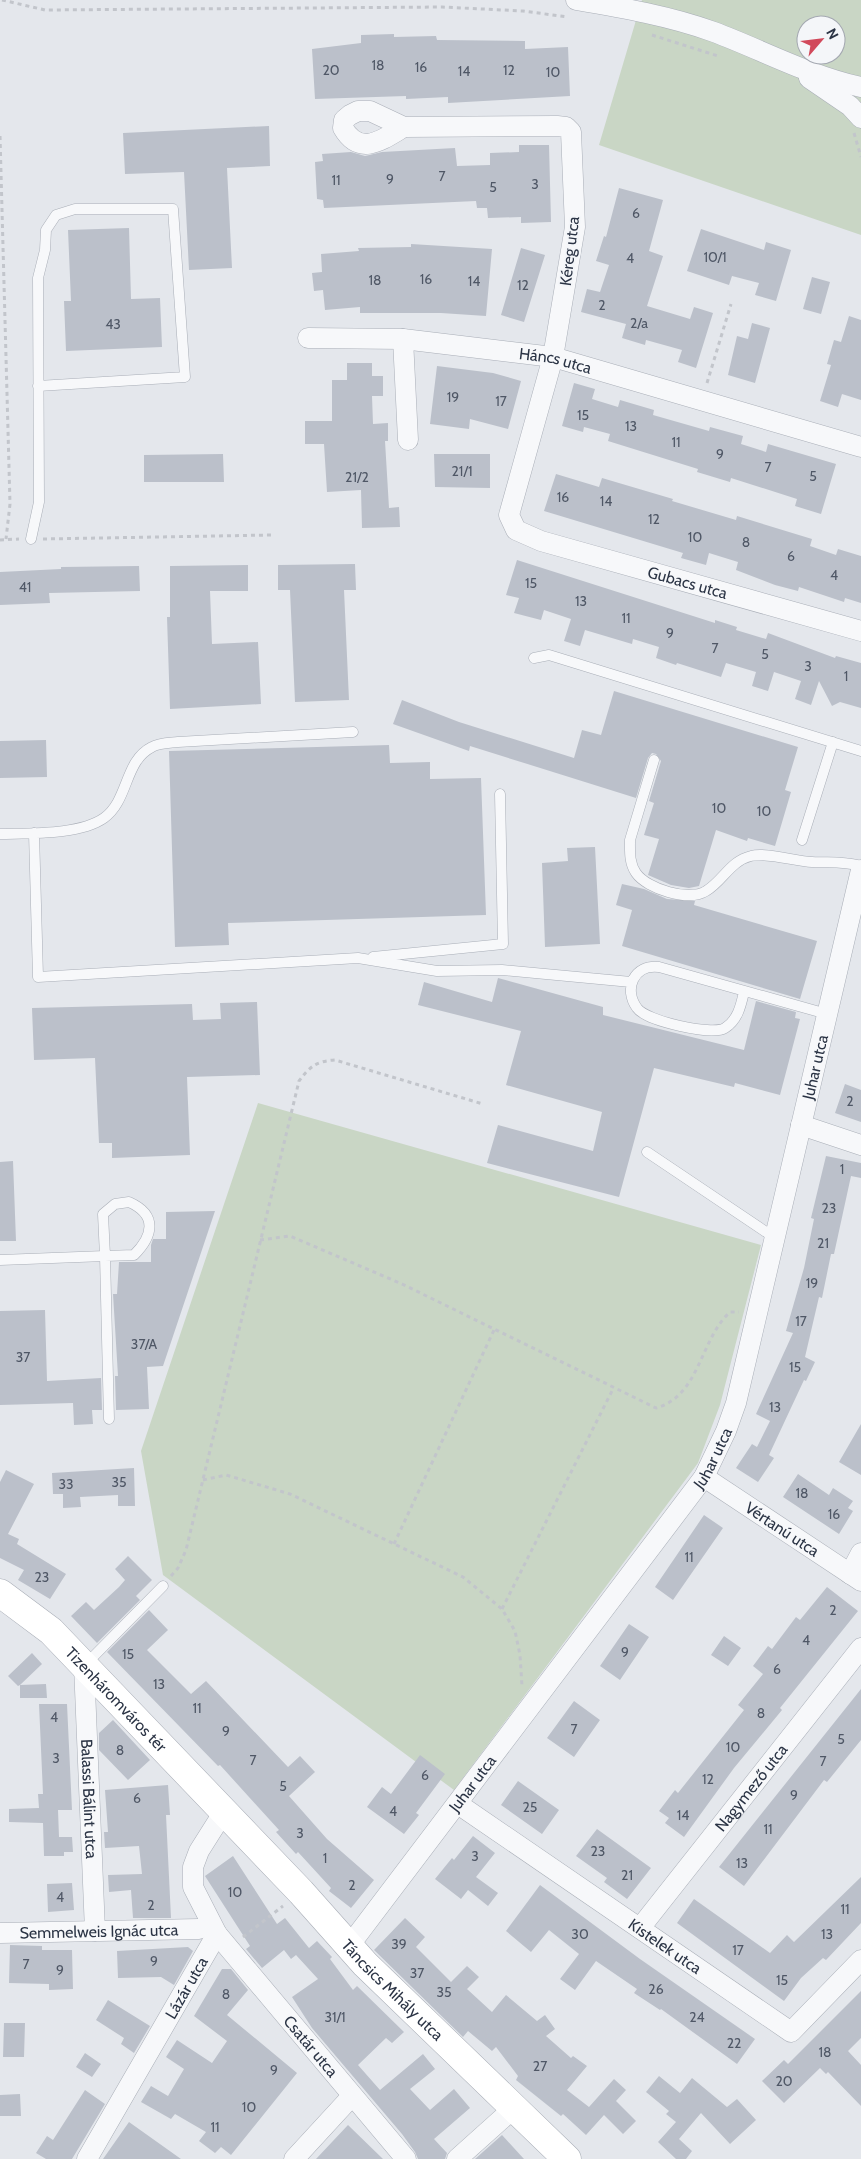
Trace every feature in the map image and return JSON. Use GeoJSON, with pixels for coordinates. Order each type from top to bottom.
{"type":"FeatureCollection","features":[{"type":"Feature","properties":{"kind":"street"},"geometry":{"type":"LineString","coordinates":[[577,10],[675,20],[713,32],[787,62],[861,87]]}},
{"type":"Feature","properties":{"kind":"street"},"geometry":{"type":"LineString","coordinates":[[787,62],[850,106],[861,118]]}},
{"type":"Feature","properties":{"kind":"street","name":"Kéreg utca"},"geometry":{"type":"LineString","coordinates":[[404,127],[557,126],[566,127],[571,132],[575,227],[553,357],[509,515],[516,530]]}},
{"type":"Feature","properties":{"kind":"street","name":"Háncs utca"},"geometry":{"type":"LineString","coordinates":[[308,338],[403,339],[553,357],[861,447]]}},
{"type":"Feature","properties":{"kind":"street"},"geometry":{"type":"LineString","coordinates":[[403,339],[408,440]]}},
{"type":"Feature","properties":{"kind":"street","name":"Gubacs utca"},"geometry":{"type":"LineString","coordinates":[[516,530],[550,544],[861,631]]}},
{"type":"Feature","properties":{"kind":"street","name":"Juhar utca"},"geometry":{"type":"LineString","coordinates":[[349,1946],[704,1477],[726,1431],[736,1402],[757,1315],[861,868]]}},
{"type":"Feature","properties":{"kind":"street"},"geometry":{"type":"LineString","coordinates":[[802,1125],[861,1144]]}},
{"type":"Feature","properties":{"kind":"street","name":"Vértanú utca"},"geometry":{"type":"LineString","coordinates":[[704,1477],[855,1577]]}},
{"type":"Feature","properties":{"kind":"street"},"geometry":{"type":"LineString","coordinates":[[855,1577],[861,1553]]}},
{"type":"Feature","properties":{"kind":"street","name":"Tizenháromváros tér"},"geometry":{"type":"LineString","coordinates":[[0,1593],[20,1606],[51,1631],[223,1813]]}},
{"type":"Feature","properties":{"kind":"street","name":"Nagymező utca"},"geometry":{"type":"LineString","coordinates":[[640,1928],[861,1648]]}},
{"type":"Feature","properties":{"kind":"street","name":"Balassi Bálint utca"},"geometry":{"type":"LineString","coordinates":[[84,1665],[94,1931]]}},
{"type":"Feature","properties":{"kind":"street","name":"Kistelek utca"},"geometry":{"type":"LineString","coordinates":[[458,1804],[791,2032],[861,1960]]}},
{"type":"Feature","properties":{"kind":"street"},"geometry":{"type":"LineString","coordinates":[[215,1937],[193,1887],[193,1867],[199,1851],[223,1813]]}},
{"type":"Feature","properties":{"kind":"street","name":"Táncsics Mihály utca"},"geometry":{"type":"LineString","coordinates":[[223,1813],[301,1892],[365,1964],[515,2106],[567,2159]]}},
{"type":"Feature","properties":{"kind":"street","name":"Semmelweis Ignác utca"},"geometry":{"type":"LineString","coordinates":[[0,1933],[94,1931],[215,1937]]}},
{"type":"Feature","properties":{"kind":"street","name":"Csatár utca"},"geometry":{"type":"LineString","coordinates":[[215,1937],[406,2159]]}},
{"type":"Feature","properties":{"kind":"street","name":"Lázár utca"},"geometry":{"type":"LineString","coordinates":[[87,2159],[215,1937]]}},
{"type":"Feature","properties":{"kind":"street"},"geometry":{"type":"LineString","coordinates":[[294,2159],[352,2096]]}},
{"type":"Feature","properties":{"kind":"street"},"geometry":{"type":"LineString","coordinates":[[457,2159],[515,2106]]}},
{"type":"Feature","properties":{"kind":"lane"},"geometry":{"type":"LineString","coordinates":[[31,539],[39,502],[38,386],[38,278],[45,250],[46,230],[56,215],[75,209],[173,209],[184,377],[38,386]]}},
{"type":"Feature","properties":{"kind":"lane"},"geometry":{"type":"LineString","coordinates":[[534,658],[550,655],[861,751]]}},
{"type":"Feature","properties":{"kind":"lane"},"geometry":{"type":"LineString","coordinates":[[0,834],[34,833],[88,827],[106,817],[121,796],[134,762],[152,746],[178,742],[352,732]]}},
{"type":"Feature","properties":{"kind":"lane"},"geometry":{"type":"LineString","coordinates":[[802,840],[834,742]]}},
{"type":"Feature","properties":{"kind":"lane"},"geometry":{"type":"LineString","coordinates":[[654,760],[630,840],[632,868],[637,875],[648,882],[681,896],[692,896],[706,891],[733,865],[753,855],[813,862],[840,861],[861,868]]}},
{"type":"Feature","properties":{"kind":"lane"},"geometry":{"type":"LineString","coordinates":[[34,833],[38,978],[358,958],[503,944],[500,794]]}},
{"type":"Feature","properties":{"kind":"lane"},"geometry":{"type":"LineString","coordinates":[[358,958],[438,971],[502,970],[631,982]]}},
{"type":"Feature","properties":{"kind":"lane"},"geometry":{"type":"LineString","coordinates":[[744,992],[736,1017],[725,1028],[712,1032],[650,1018],[637,1008],[632,996],[631,982],[638,972],[650,966],[827,1014]]}},
{"type":"Feature","properties":{"kind":"lane"},"geometry":{"type":"LineString","coordinates":[[647,1152],[775,1238]]}},
{"type":"Feature","properties":{"kind":"lane"},"geometry":{"type":"LineString","coordinates":[[0,1260],[105,1256],[134,1255],[147,1242],[150,1224],[142,1208],[129,1202],[115,1204],[103,1214],[105,1256],[109,1419]]}},
{"type":"Feature","properties":{"kind":"lane"},"geometry":{"type":"LineString","coordinates":[[84,1665],[163,1586]]}},
{"type":"Feature","properties":{"kind":"path"},"geometry":{"type":"LineString","coordinates":[[2,0],[45,10],[450,7],[523,11],[577,10]]}},
{"type":"Feature","properties":{"kind":"path"},"geometry":{"type":"LineString","coordinates":[[645,34],[720,56]]}},
{"type":"Feature","properties":{"kind":"path"},"geometry":{"type":"LineString","coordinates":[[0,136],[10,504],[6,539]]}},
{"type":"Feature","properties":{"kind":"path"},"geometry":{"type":"LineString","coordinates":[[702,400],[731,304]]}},
{"type":"Feature","properties":{"kind":"path"},"geometry":{"type":"LineString","coordinates":[[0,540],[272,535]]}},
{"type":"Feature","properties":{"kind":"path"},"geometry":{"type":"LineString","coordinates":[[163,1586],[178,1568],[186,1550],[299,1080],[308,1068],[320,1060],[335,1060],[483,1104]]}},
{"type":"Feature","properties":{"kind":"path"},"geometry":{"type":"LineString","coordinates":[[260,1240],[290,1236],[402,1284],[613,1389],[656,1408],[667,1405],[698,1369],[719,1322],[730,1312],[744,1312],[757,1315]]}},
{"type":"Feature","properties":{"kind":"path"},"geometry":{"type":"LineString","coordinates":[[394,1544],[494,1330]]}},
{"type":"Feature","properties":{"kind":"path"},"geometry":{"type":"LineString","coordinates":[[502,1609],[613,1389]]}},
{"type":"Feature","properties":{"kind":"path"},"geometry":{"type":"LineString","coordinates":[[203,1480],[226,1475],[290,1494],[463,1577],[502,1609],[515,1631],[520,1655],[521,1692],[534,1704]]}},
{"type":"Feature","properties":{"kind":"path"},"geometry":{"type":"LineString","coordinates":[[215,1937],[301,1892]]}},
{"type":"Feature","properties":{"kind":"green space"},"geometry":{"type":"Polygon","coordinates":[[[642,0],[861,0],[861,235],[599,145],[642,0]]]}},
{"type":"Feature","properties":{"kind":"green space"},"geometry":{"type":"Polygon","coordinates":[[[258,1103],[761,1245],[720,1405],[698,1463],[454,1790],[163,1575],[141,1451],[258,1103]]]}},
{"type":"Feature","properties":{"kind":"building"},"geometry":{"type":"Polygon","coordinates":[[[394,34],[394,37],[436,36],[437,40],[525,41],[525,49],[568,47],[570,96],[448,103],[448,97],[406,99],[406,96],[315,99],[312,49],[361,43],[361,35],[394,34]]]}},
{"type":"Feature","properties":{"kind":"building"},"geometry":{"type":"Polygon","coordinates":[[[269,126],[270,166],[227,168],[232,268],[189,270],[184,172],[125,174],[123,133],[269,126]]]}},
{"type":"Feature","properties":{"kind":"building"},"geometry":{"type":"Polygon","coordinates":[[[519,145],[549,145],[551,222],[521,223],[521,217],[488,218],[487,208],[477,208],[476,201],[324,208],[323,200],[317,199],[315,162],[323,161],[322,154],[351,152],[365,156],[382,152],[455,148],[457,166],[490,165],[490,153],[519,152],[519,145]]]}},
{"type":"Feature","properties":{"kind":"building"},"geometry":{"type":"Polygon","coordinates":[[[619,188],[663,200],[649,251],[663,256],[647,306],[690,319],[694,307],[713,313],[696,368],[678,362],[682,350],[646,340],[645,345],[622,338],[626,324],[581,312],[587,289],[600,292],[609,265],[596,261],[604,236],[606,237],[619,188]]]}},
{"type":"Feature","properties":{"kind":"building"},"geometry":{"type":"Polygon","coordinates":[[[129,228],[131,299],[160,298],[162,347],[66,351],[64,301],[71,301],[68,230],[129,228]]]}},
{"type":"Feature","properties":{"kind":"building"},"geometry":{"type":"Polygon","coordinates":[[[701,229],[764,250],[766,242],[791,250],[776,301],[755,295],[759,283],[732,276],[729,285],[687,271],[701,229]]]}},
{"type":"Feature","properties":{"kind":"building"},"geometry":{"type":"Polygon","coordinates":[[[411,244],[492,249],[486,316],[441,313],[360,313],[360,307],[325,310],[323,290],[314,291],[312,273],[322,272],[321,254],[359,251],[358,248],[411,247],[411,244]]]}},
{"type":"Feature","properties":{"kind":"building"},"geometry":{"type":"Polygon","coordinates":[[[521,248],[545,255],[524,322],[501,315],[521,248]]]}},
{"type":"Feature","properties":{"kind":"building"},"geometry":{"type":"Polygon","coordinates":[[[812,277],[830,282],[821,314],[803,309],[812,277]]]}},
{"type":"Feature","properties":{"kind":"building"},"geometry":{"type":"Polygon","coordinates":[[[849,316],[861,320],[861,400],[842,394],[838,407],[820,401],[831,365],[827,364],[834,340],[841,342],[849,316]]]}},
{"type":"Feature","properties":{"kind":"building"},"geometry":{"type":"Polygon","coordinates":[[[752,323],[770,328],[755,383],[728,375],[737,336],[748,339],[752,323]]]}},
{"type":"Feature","properties":{"kind":"building"},"geometry":{"type":"Polygon","coordinates":[[[347,363],[372,363],[372,376],[383,376],[383,396],[372,396],[373,424],[388,423],[388,441],[385,441],[389,508],[399,507],[400,527],[362,528],[361,490],[327,492],[324,444],[305,444],[305,421],[332,421],[332,380],[347,380],[347,363]]]}},
{"type":"Feature","properties":{"kind":"building"},"geometry":{"type":"Polygon","coordinates":[[[437,366],[493,373],[521,381],[508,429],[470,419],[469,429],[430,424],[437,366]]]}},
{"type":"Feature","properties":{"kind":"building"},"geometry":{"type":"Polygon","coordinates":[[[574,383],[595,389],[592,399],[618,407],[620,400],[654,410],[653,415],[709,431],[710,427],[743,436],[741,444],[766,452],[768,444],[836,464],[821,514],[795,506],[797,499],[731,478],[730,482],[697,472],[698,469],[608,441],[610,434],[584,427],[583,432],[562,426],[574,383]]]}},
{"type":"Feature","properties":{"kind":"building"},"geometry":{"type":"Polygon","coordinates":[[[223,454],[224,482],[144,482],[144,455],[223,454]]]}},
{"type":"Feature","properties":{"kind":"building"},"geometry":{"type":"Polygon","coordinates":[[[434,454],[490,454],[490,488],[435,487],[434,454]]]}},
{"type":"Feature","properties":{"kind":"building"},"geometry":{"type":"Polygon","coordinates":[[[556,474],[599,487],[602,478],[736,520],[737,516],[812,539],[810,546],[836,555],[838,549],[861,556],[861,603],[845,598],[844,602],[799,587],[798,591],[775,585],[736,570],[738,562],[709,553],[706,565],[681,558],[683,553],[544,511],[556,474]]]}},
{"type":"Feature","properties":{"kind":"building"},"geometry":{"type":"Polygon","coordinates":[[[517,560],[715,623],[715,620],[737,627],[736,630],[766,639],[768,633],[835,658],[836,656],[861,663],[861,708],[840,702],[832,706],[819,681],[811,705],[795,699],[801,681],[774,672],[768,691],[752,686],[756,672],[726,663],[721,677],[677,663],[676,665],[656,658],[659,647],[633,639],[632,644],[585,630],[580,646],[564,641],[571,619],[544,610],[541,620],[514,613],[519,598],[506,595],[517,560]]]}},
{"type":"Feature","properties":{"kind":"building"},"geometry":{"type":"Polygon","coordinates":[[[355,564],[356,590],[344,590],[349,700],[295,702],[290,590],[278,590],[278,565],[355,564]]]}},
{"type":"Feature","properties":{"kind":"building"},"geometry":{"type":"Polygon","coordinates":[[[248,565],[248,591],[210,591],[212,644],[258,642],[261,704],[170,709],[167,617],[170,617],[170,566],[248,565]]]}},
{"type":"Feature","properties":{"kind":"building"},"geometry":{"type":"Polygon","coordinates":[[[139,566],[140,591],[49,593],[50,603],[0,605],[0,572],[61,569],[61,567],[139,566]]]}},
{"type":"Feature","properties":{"kind":"building"},"geometry":{"type":"Polygon","coordinates":[[[614,691],[798,747],[785,790],[791,792],[775,846],[748,838],[747,841],[716,830],[699,886],[689,888],[671,885],[648,875],[659,839],[644,835],[654,803],[649,801],[661,761],[656,754],[652,753],[648,758],[636,798],[470,746],[469,751],[393,724],[402,700],[459,722],[574,758],[582,730],[601,735],[614,691]]]}},
{"type":"Feature","properties":{"kind":"building"},"geometry":{"type":"Polygon","coordinates":[[[46,740],[47,777],[0,778],[0,741],[46,740]]]}},
{"type":"Feature","properties":{"kind":"building"},"geometry":{"type":"Polygon","coordinates":[[[389,745],[390,763],[430,762],[430,779],[481,778],[486,915],[228,923],[229,945],[175,947],[169,751],[389,745]]]}},
{"type":"Feature","properties":{"kind":"building"},"geometry":{"type":"Polygon","coordinates":[[[595,847],[600,944],[545,947],[542,863],[568,861],[567,848],[595,847]]]}},
{"type":"Feature","properties":{"kind":"building"},"geometry":{"type":"Polygon","coordinates":[[[622,884],[644,889],[667,899],[695,901],[694,905],[817,941],[800,999],[622,946],[632,910],[616,905],[622,884]]]}},
{"type":"Feature","properties":{"kind":"building"},"geometry":{"type":"Polygon","coordinates":[[[498,978],[603,1007],[603,1015],[744,1050],[756,1001],[796,1012],[795,1018],[800,1019],[780,1095],[735,1083],[734,1087],[654,1068],[619,1197],[487,1163],[498,1125],[593,1151],[602,1112],[506,1085],[521,1031],[418,1005],[424,982],[492,1002],[498,978]]]}},
{"type":"Feature","properties":{"kind":"building"},"geometry":{"type":"Polygon","coordinates":[[[257,1002],[260,1075],[187,1077],[190,1155],[112,1158],[112,1143],[99,1143],[95,1058],[34,1060],[32,1008],[192,1004],[193,1020],[221,1019],[220,1003],[257,1002]]]}},
{"type":"Feature","properties":{"kind":"building"},"geometry":{"type":"Polygon","coordinates":[[[845,1084],[861,1090],[861,1122],[835,1113],[845,1084]]]}},
{"type":"Feature","properties":{"kind":"building"},"geometry":{"type":"Polygon","coordinates":[[[826,1156],[861,1163],[861,1178],[851,1176],[834,1254],[831,1254],[822,1298],[819,1297],[805,1357],[815,1362],[806,1381],[804,1380],[769,1455],[774,1458],[758,1482],[736,1468],[752,1444],[757,1447],[770,1421],[756,1414],[793,1333],[786,1331],[804,1268],[814,1219],[811,1218],[826,1156]]]}},
{"type":"Feature","properties":{"kind":"building"},"geometry":{"type":"Polygon","coordinates":[[[13,1161],[16,1241],[0,1241],[0,1162],[13,1161]]]}},
{"type":"Feature","properties":{"kind":"building"},"geometry":{"type":"Polygon","coordinates":[[[215,1211],[163,1366],[147,1367],[149,1409],[116,1410],[115,1376],[118,1376],[113,1294],[117,1294],[119,1262],[151,1262],[153,1239],[166,1239],[166,1212],[215,1211]]]}},
{"type":"Feature","properties":{"kind":"building"},"geometry":{"type":"Polygon","coordinates":[[[45,1310],[47,1381],[101,1378],[102,1410],[92,1410],[93,1424],[74,1425],[73,1403],[0,1405],[0,1311],[45,1310]]]}},
{"type":"Feature","properties":{"kind":"building"},"geometry":{"type":"Polygon","coordinates":[[[861,1424],[861,1475],[839,1462],[861,1424]]]}},
{"type":"Feature","properties":{"kind":"building"},"geometry":{"type":"Polygon","coordinates":[[[134,1468],[135,1506],[118,1506],[118,1495],[80,1497],[81,1507],[63,1508],[63,1494],[53,1494],[52,1473],[134,1468]]]}},
{"type":"Feature","properties":{"kind":"building"},"geometry":{"type":"Polygon","coordinates":[[[6,1470],[34,1484],[8,1534],[19,1539],[17,1544],[66,1574],[50,1599],[18,1580],[24,1570],[0,1558],[0,1482],[6,1470]]]}},
{"type":"Feature","properties":{"kind":"building"},"geometry":{"type":"Polygon","coordinates":[[[798,1474],[829,1495],[833,1488],[853,1501],[848,1508],[853,1511],[839,1534],[783,1497],[798,1474]]]}},
{"type":"Feature","properties":{"kind":"building"},"geometry":{"type":"Polygon","coordinates":[[[704,1515],[723,1528],[673,1600],[655,1587],[704,1515]]]}},
{"type":"Feature","properties":{"kind":"building"},"geometry":{"type":"Polygon","coordinates":[[[128,1556],[152,1580],[136,1596],[140,1600],[97,1643],[71,1616],[86,1602],[94,1610],[119,1587],[125,1580],[115,1569],[128,1556]]]}},
{"type":"Feature","properties":{"kind":"building"},"geometry":{"type":"Polygon","coordinates":[[[827,1587],[858,1611],[780,1708],[782,1710],[734,1768],[684,1837],[665,1823],[669,1818],[659,1811],[675,1790],[678,1793],[744,1710],[738,1705],[763,1674],[753,1666],[768,1646],[772,1649],[796,1617],[800,1620],[827,1587]]]}},
{"type":"Feature","properties":{"kind":"building"},"geometry":{"type":"Polygon","coordinates":[[[149,1610],[168,1630],[147,1650],[191,1694],[206,1681],[288,1767],[300,1756],[315,1772],[289,1796],[327,1839],[374,1880],[351,1908],[329,1891],[331,1888],[298,1852],[296,1854],[276,1832],[279,1830],[220,1765],[218,1766],[107,1652],[149,1610]]]}},
{"type":"Feature","properties":{"kind":"building"},"geometry":{"type":"Polygon","coordinates":[[[629,1624],[649,1637],[620,1680],[600,1666],[629,1624]]]}},
{"type":"Feature","properties":{"kind":"building"},"geometry":{"type":"Polygon","coordinates":[[[724,1636],[741,1648],[728,1666],[711,1655],[724,1636]]]}},
{"type":"Feature","properties":{"kind":"building"},"geometry":{"type":"Polygon","coordinates":[[[32,1653],[42,1664],[18,1686],[8,1676],[32,1653]]]}},
{"type":"Feature","properties":{"kind":"building"},"geometry":{"type":"Polygon","coordinates":[[[46,1684],[47,1698],[20,1698],[20,1685],[46,1684]]]}},
{"type":"Feature","properties":{"kind":"building"},"geometry":{"type":"Polygon","coordinates":[[[861,1689],[861,1740],[827,1782],[824,1780],[744,1886],[719,1867],[861,1689]]]}},
{"type":"Feature","properties":{"kind":"building"},"geometry":{"type":"Polygon","coordinates":[[[574,1701],[600,1720],[574,1757],[547,1738],[574,1701]]]}},
{"type":"Feature","properties":{"kind":"building"},"geometry":{"type":"Polygon","coordinates":[[[39,1704],[67,1704],[72,1810],[58,1810],[59,1837],[72,1837],[73,1852],[64,1852],[64,1856],[44,1856],[43,1823],[9,1822],[9,1809],[39,1808],[38,1794],[43,1794],[39,1704]]]}},
{"type":"Feature","properties":{"kind":"building"},"geometry":{"type":"Polygon","coordinates":[[[113,1720],[150,1760],[128,1780],[99,1750],[99,1733],[113,1720]]]}},
{"type":"Feature","properties":{"kind":"building"},"geometry":{"type":"Polygon","coordinates":[[[420,1755],[445,1774],[416,1813],[419,1815],[404,1834],[367,1807],[382,1787],[391,1794],[420,1755]]]}},
{"type":"Feature","properties":{"kind":"building"},"geometry":{"type":"Polygon","coordinates":[[[518,1781],[559,1810],[542,1834],[501,1805],[518,1781]]]}},
{"type":"Feature","properties":{"kind":"building"},"geometry":{"type":"Polygon","coordinates":[[[168,1785],[170,1815],[166,1815],[171,1918],[133,1918],[131,1890],[109,1892],[108,1875],[142,1874],[139,1846],[105,1848],[104,1832],[108,1832],[105,1790],[168,1785]]]}},
{"type":"Feature","properties":{"kind":"building"},"geometry":{"type":"Polygon","coordinates":[[[597,1829],[651,1868],[627,1899],[604,1882],[607,1878],[576,1856],[597,1829]]]}},
{"type":"Feature","properties":{"kind":"building"},"geometry":{"type":"Polygon","coordinates":[[[473,1836],[495,1853],[476,1877],[498,1893],[488,1906],[468,1890],[461,1899],[435,1879],[452,1858],[454,1860],[473,1836]]]}},
{"type":"Feature","properties":{"kind":"building"},"geometry":{"type":"Polygon","coordinates":[[[233,1856],[277,1924],[285,1918],[309,1948],[317,1941],[332,1957],[330,1959],[353,1990],[357,1986],[404,2032],[392,2043],[386,2038],[358,2065],[380,2090],[423,2054],[435,2069],[410,2089],[430,2110],[454,2089],[470,2108],[434,2139],[447,2153],[445,2159],[418,2159],[402,2134],[312,2028],[292,1997],[318,1979],[296,1955],[291,1959],[284,1950],[262,1968],[246,1949],[250,1946],[205,1876],[233,1856]]]}},
{"type":"Feature","properties":{"kind":"building"},"geometry":{"type":"Polygon","coordinates":[[[861,1877],[861,1923],[826,1960],[823,1958],[801,1978],[784,2001],[677,1923],[694,1899],[770,1953],[787,1935],[794,1942],[861,1877]]]}},
{"type":"Feature","properties":{"kind":"building"},"geometry":{"type":"Polygon","coordinates":[[[72,1883],[74,1910],[48,1912],[47,1884],[72,1883]]]}},
{"type":"Feature","properties":{"kind":"building"},"geometry":{"type":"Polygon","coordinates":[[[540,1885],[640,1959],[755,2039],[737,2064],[661,2009],[634,1993],[637,1989],[596,1961],[575,1990],[560,1979],[579,1954],[549,1930],[531,1952],[506,1931],[540,1885]]]}},
{"type":"Feature","properties":{"kind":"building"},"geometry":{"type":"Polygon","coordinates":[[[405,1918],[425,1937],[416,1947],[451,1982],[467,1966],[479,1977],[467,1989],[492,2012],[506,1995],[537,2021],[545,2015],[555,2029],[546,2036],[571,2058],[573,2056],[587,2066],[567,2090],[589,2107],[614,2079],[626,2090],[616,2101],[636,2121],[623,2134],[604,2115],[586,2135],[563,2114],[561,2116],[516,2080],[518,2076],[496,2047],[492,2051],[468,2031],[463,2037],[374,1950],[405,1918]]]}},
{"type":"Feature","properties":{"kind":"building"},"geometry":{"type":"Polygon","coordinates":[[[10,1945],[42,1946],[42,1950],[72,1950],[73,1989],[49,1990],[49,1984],[9,1983],[10,1945]]]}},
{"type":"Feature","properties":{"kind":"building"},"geometry":{"type":"Polygon","coordinates":[[[188,1947],[193,1951],[174,1985],[161,1977],[118,1978],[117,1951],[188,1947]]]}},
{"type":"Feature","properties":{"kind":"building"},"geometry":{"type":"Polygon","coordinates":[[[222,1969],[231,1969],[248,1990],[227,2015],[297,2073],[231,2155],[221,2147],[215,2153],[199,2141],[206,2132],[175,2114],[171,2119],[141,2102],[151,2086],[168,2096],[184,2069],[166,2057],[177,2040],[212,2063],[227,2041],[194,2016],[222,1969]]]}},
{"type":"Feature","properties":{"kind":"building"},"geometry":{"type":"Polygon","coordinates":[[[861,1991],[861,2038],[848,2051],[861,2065],[861,2106],[828,2072],[826,2074],[820,2068],[784,2103],[762,2081],[784,2060],[788,2064],[861,1991]]]}},
{"type":"Feature","properties":{"kind":"building"},"geometry":{"type":"Polygon","coordinates":[[[108,2000],[150,2026],[134,2053],[121,2044],[124,2038],[96,2020],[108,2000]]]}},
{"type":"Feature","properties":{"kind":"building"},"geometry":{"type":"Polygon","coordinates":[[[4,2023],[25,2023],[24,2057],[3,2057],[4,2023]]]}},
{"type":"Feature","properties":{"kind":"building"},"geometry":{"type":"Polygon","coordinates":[[[85,2053],[101,2064],[92,2077],[76,2067],[85,2053]]]}},
{"type":"Feature","properties":{"kind":"building"},"geometry":{"type":"Polygon","coordinates":[[[659,2076],[680,2093],[692,2078],[727,2107],[737,2099],[756,2120],[730,2144],[701,2113],[679,2139],[692,2151],[686,2159],[676,2159],[658,2142],[676,2122],[666,2114],[669,2111],[646,2092],[659,2076]]]}},
{"type":"Feature","properties":{"kind":"building"},"geometry":{"type":"Polygon","coordinates":[[[85,2090],[105,2104],[72,2159],[46,2159],[36,2153],[47,2136],[53,2140],[85,2090]]]}},
{"type":"Feature","properties":{"kind":"building"},"geometry":{"type":"Polygon","coordinates":[[[20,2094],[21,2116],[0,2116],[0,2095],[20,2094]]]}},
{"type":"Feature","properties":{"kind":"building"},"geometry":{"type":"Polygon","coordinates":[[[129,2122],[181,2159],[103,2159],[129,2122]]]}},
{"type":"Feature","properties":{"kind":"building"},"geometry":{"type":"Polygon","coordinates":[[[348,2125],[383,2159],[316,2159],[348,2125]]]}},
{"type":"Feature","properties":{"kind":"building"},"geometry":{"type":"Polygon","coordinates":[[[502,2135],[524,2159],[475,2159],[502,2135]]]}}]}
